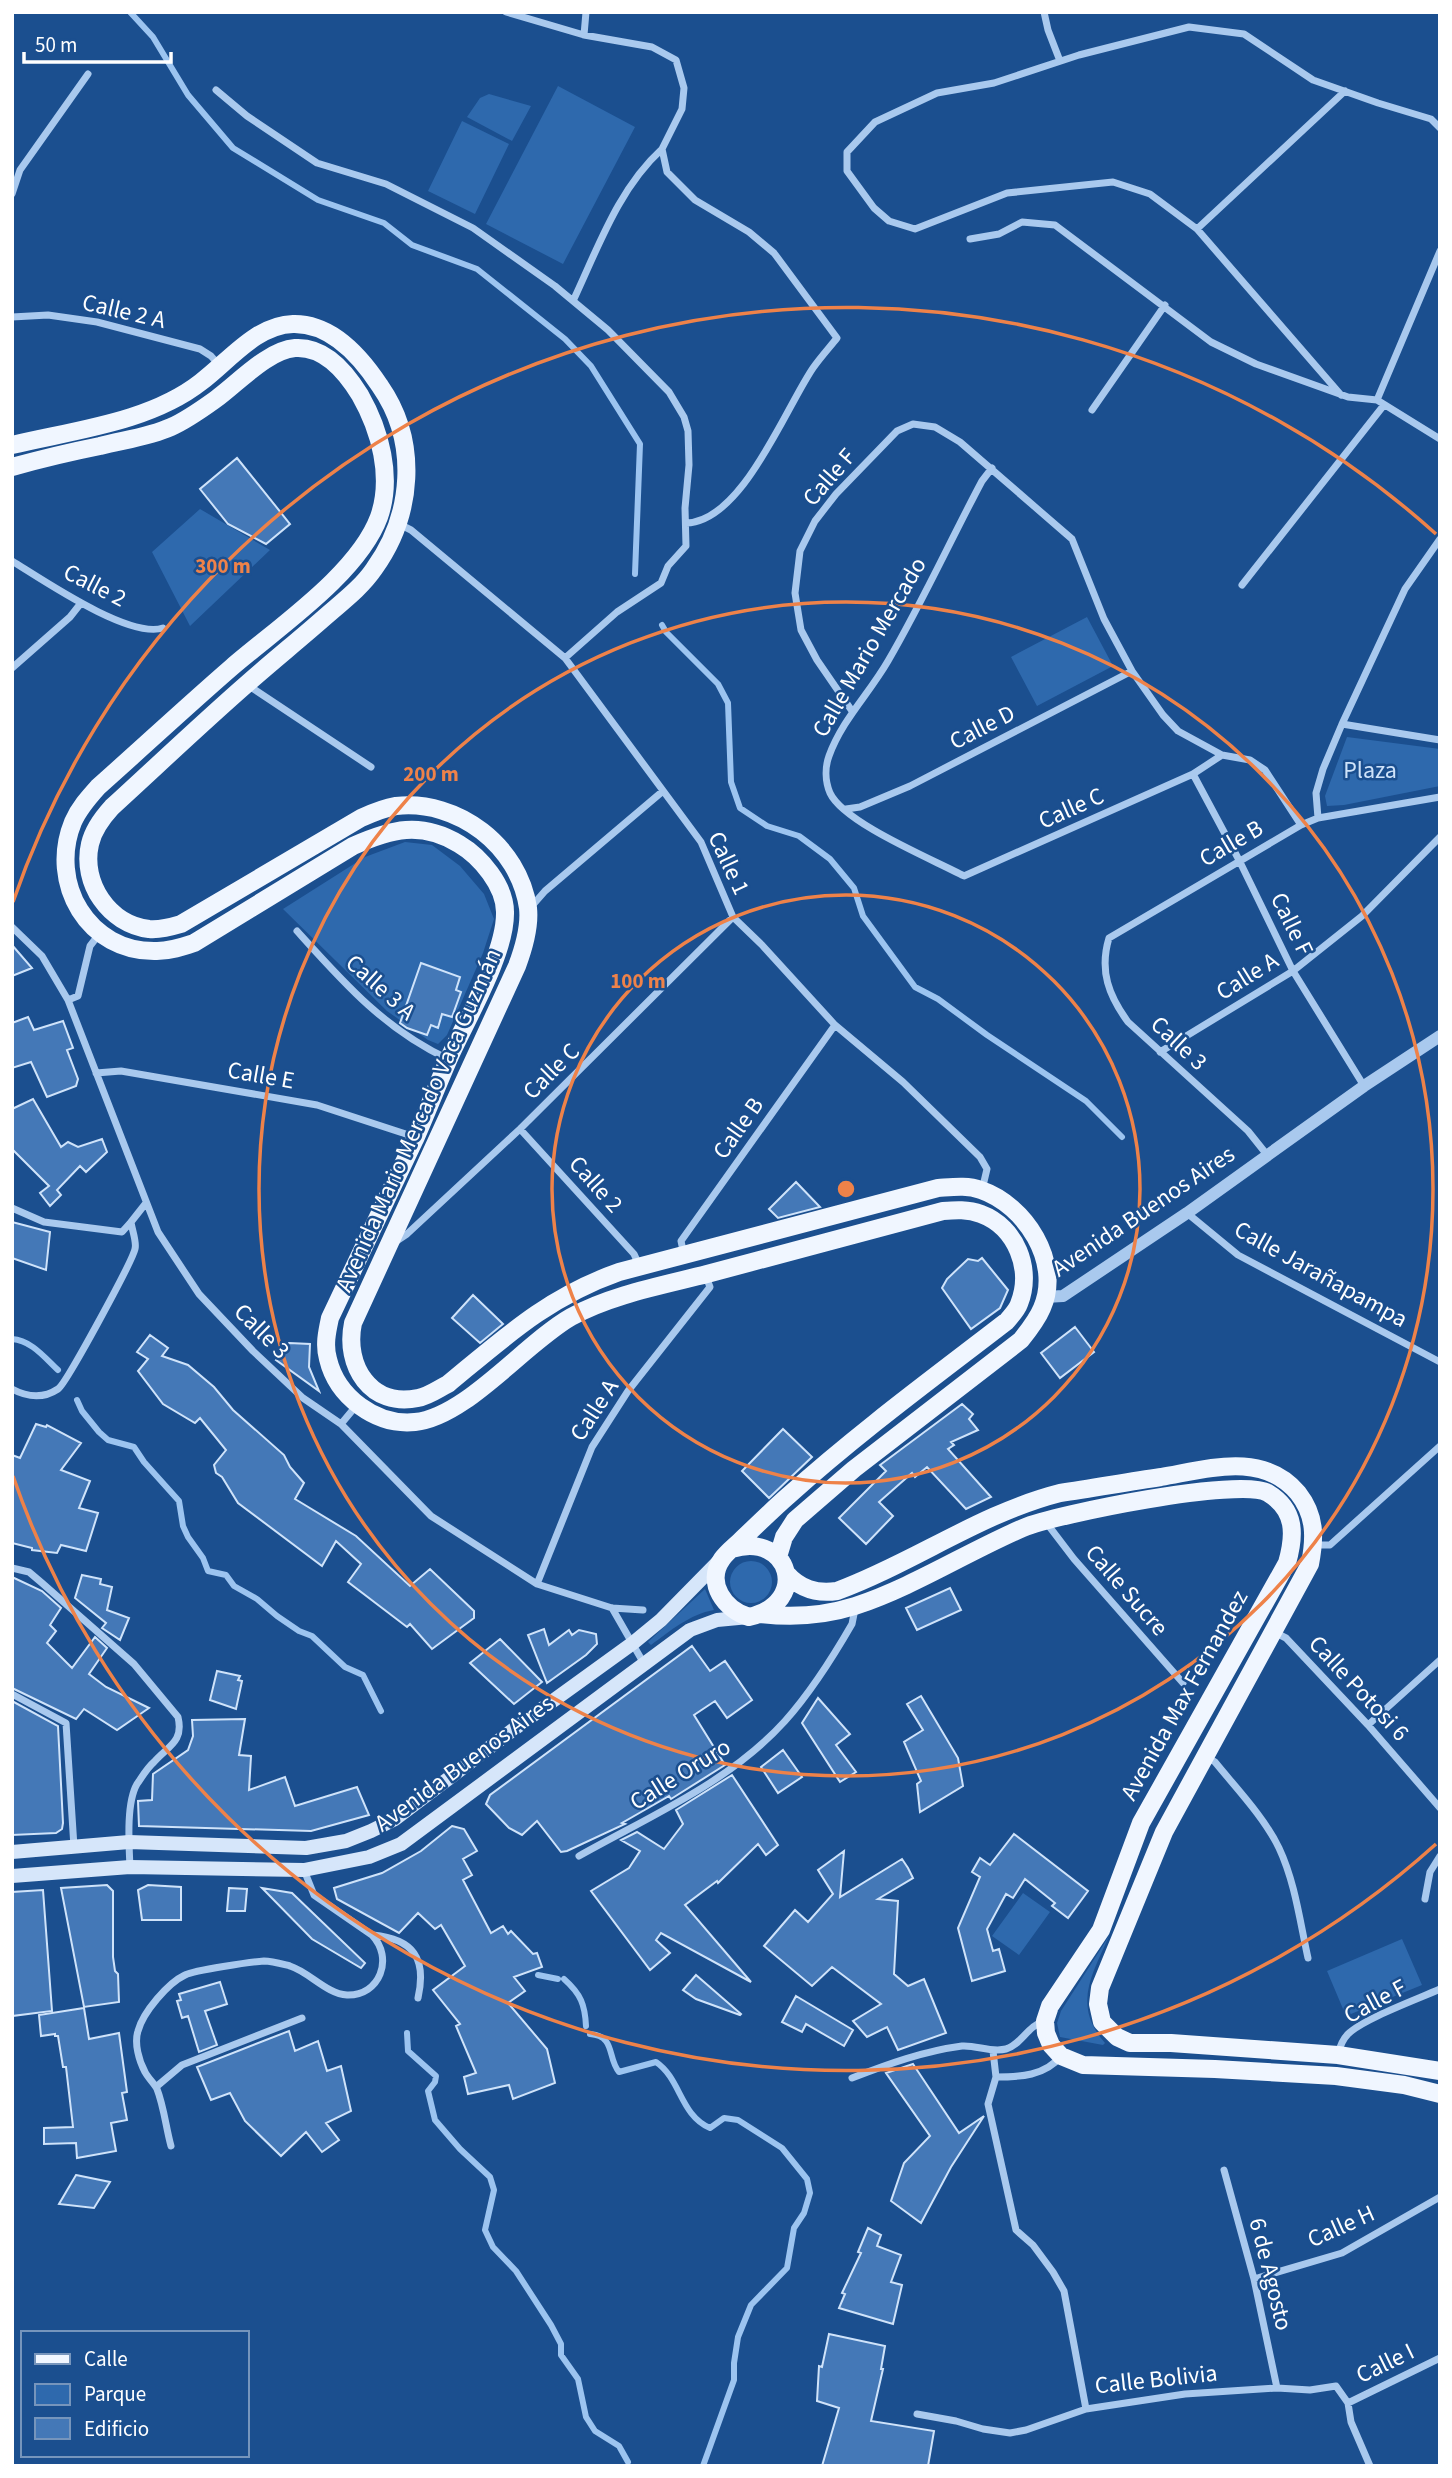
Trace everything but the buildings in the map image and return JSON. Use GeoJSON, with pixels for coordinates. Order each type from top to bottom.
{"type":"FeatureCollection","features":[{"type":"Feature","properties":{"kind":"main road"},"geometry":{"type":"LineString","coordinates":[[12,445],[139,415],[171,402],[268,330],[295,324],[313,327],[352,349],[383,390],[403,439],[407,462],[407,489],[398,524],[374,569],[355,591],[246,684],[100,820],[90,843],[89,872],[94,888],[113,914],[100,933]]}},
{"type":"Feature","properties":{"kind":"main road","name":"Avenida Mario Mercado Vaca Guzmán"},"geometry":{"type":"LineString","coordinates":[[12,467],[172,427],[197,412],[271,356],[285,349],[298,348],[332,360],[349,376],[374,426],[383,455],[385,478],[379,516],[357,554],[338,576],[98,787],[84,803],[74,821],[66,853],[71,896],[79,911],[100,933],[133,949],[156,951],[175,950],[194,943],[354,846],[376,836],[411,828],[450,838],[482,863],[495,880],[504,900],[505,914],[499,950],[330,1318],[326,1340],[328,1358],[337,1382],[347,1396],[373,1414],[400,1422],[412,1423],[439,1417],[453,1410],[537,1340],[593,1307],[705,1274],[943,1211],[961,1210],[981,1214],[1001,1226],[1016,1244],[1022,1259],[1023,1290]]}},
{"type":"Feature","properties":{"kind":"main road"},"geometry":{"type":"LineString","coordinates":[[220,366],[234,384]]}},
{"type":"Feature","properties":{"kind":"main road"},"geometry":{"type":"LineString","coordinates":[[379,516],[398,524]]}},
{"type":"Feature","properties":{"kind":"main road"},"geometry":{"type":"LineString","coordinates":[[231,668],[246,684]]}},
{"type":"Feature","properties":{"kind":"main road"},"geometry":{"type":"LineString","coordinates":[[410,805],[411,828]]}},
{"type":"Feature","properties":{"kind":"main road","name":"Avenida Mario Mercado Vaca Guzmán"},"geometry":{"type":"LineString","coordinates":[[113,914],[148,929],[181,924],[361,818],[393,806],[410,805],[441,810],[462,818],[492,839],[506,855],[521,882],[528,910],[523,950],[517,966],[353,1323],[349,1339],[354,1364],[372,1387]]}},
{"type":"Feature","properties":{"kind":"main road"},"geometry":{"type":"LineString","coordinates":[[505,914],[528,910]]}},
{"type":"Feature","properties":{"kind":"main road"},"geometry":{"type":"LineString","coordinates":[[415,1137],[436,1146]]}},
{"type":"Feature","properties":{"kind":"main road"},"geometry":{"type":"LineString","coordinates":[[358,1404],[372,1387],[384,1394],[404,1399],[419,1398],[432,1393],[448,1384],[532,1316],[587,1283],[938,1188],[964,1186],[982,1190],[1004,1201],[1024,1219],[1038,1240],[1047,1275],[1045,1297],[1023,1290]]}},
{"type":"Feature","properties":{"kind":"main road"},"geometry":{"type":"LineString","coordinates":[[368,1235],[389,1245]]}},
{"type":"Feature","properties":{"kind":"main road"},"geometry":{"type":"LineString","coordinates":[[640,1267],[647,1290]]}},
{"type":"Feature","properties":{"kind":"main road","name":"Avenida Buenos Aires"},"geometry":{"type":"LineString","coordinates":[[12,1852],[129,1842],[306,1848],[346,1841],[395,1819],[661,1620],[727,1554],[836,1453],[1007,1321],[1018,1306],[1023,1290]]}},
{"type":"Feature","properties":{"kind":"main road","name":"Avenida Buenos Aires"},"geometry":{"type":"LineString","coordinates":[[782,1565],[784,1537],[795,1520],[854,1469],[1021,1340],[1034,1324],[1045,1297]]}},
{"type":"Feature","properties":{"kind":"main road","name":"Avenida Max Fernandez"},"geometry":{"type":"LineString","coordinates":[[782,1565],[804,1588],[837,1591],[1037,1499],[1060,1493],[1229,1466],[1261,1468],[1286,1480],[1306,1503],[1312,1516],[1314,1545],[1310,1564],[1164,1832],[1100,1988],[1098,2004],[1102,2022],[1117,2037],[1130,2043],[1171,2043],[1338,2055],[1440,2071]]}},
{"type":"Feature","properties":{"kind":"main road"},"geometry":{"type":"LineString","coordinates":[[755,1616],[771,1609],[780,1601],[785,1591],[782,1565],[765,1548],[743,1546],[727,1554],[716,1578],[722,1599],[739,1614],[755,1616],[787,1617],[825,1614],[856,1605],[1024,1528],[1068,1514],[1222,1489],[1250,1488],[1266,1492],[1282,1505],[1290,1521],[1293,1543],[1314,1545]]}},
{"type":"Feature","properties":{"kind":"main road"},"geometry":{"type":"LineString","coordinates":[[1037,1499],[1045,1521]]}},
{"type":"Feature","properties":{"kind":"main road","name":"Avenida Max Fernandez"},"geometry":{"type":"LineString","coordinates":[[1045,2021],[1058,1992],[1101,1930],[1141,1823],[1287,1563],[1293,1543]]}},
{"type":"Feature","properties":{"kind":"main road","name":"Avenida Buenos Aires"},"geometry":{"type":"LineString","coordinates":[[12,1876],[130,1867],[304,1870],[369,1857],[401,1844],[643,1662],[690,1630],[703,1623],[755,1616]]}},
{"type":"Feature","properties":{"kind":"main road"},"geometry":{"type":"LineString","coordinates":[[1254,1620],[1273,1632]]}},
{"type":"Feature","properties":{"kind":"main road"},"geometry":{"type":"LineString","coordinates":[[1184,1745],[1204,1756]]}},
{"type":"Feature","properties":{"kind":"main road"},"geometry":{"type":"LineString","coordinates":[[1045,2021],[1046,2034],[1051,2045],[1061,2056],[1083,2065],[1204,2068],[1336,2076],[1404,2085],[1440,2094]]}},
{"type":"Feature","properties":{"kind":"main road"},"geometry":{"type":"LineString","coordinates":[[1336,2076],[1338,2055]]}},
{"type":"Feature","properties":{"kind":"street"},"geometry":{"type":"LineString","coordinates":[[506,12],[584,35],[652,47],[676,60],[684,88],[681,109],[662,149],[644,166],[625,191],[573,301]]}},
{"type":"Feature","properties":{"kind":"street"},"geometry":{"type":"LineString","coordinates":[[584,35],[586,12]]}},
{"type":"Feature","properties":{"kind":"street"},"geometry":{"type":"LineString","coordinates":[[1044,12],[1060,61]]}},
{"type":"Feature","properties":{"kind":"street"},"geometry":{"type":"LineString","coordinates":[[1341,395],[1197,229],[1150,194],[1113,182],[1007,193],[915,229],[889,220],[874,208],[847,171],[846,152],[875,122],[937,93],[994,83],[1060,61],[1189,27],[1244,34],[1313,80],[1431,119],[1440,128]]}},
{"type":"Feature","properties":{"kind":"street"},"geometry":{"type":"LineString","coordinates":[[12,194],[20,170],[88,74]]}},
{"type":"Feature","properties":{"kind":"street"},"geometry":{"type":"LineString","coordinates":[[216,90],[247,116],[317,163],[386,184],[472,228],[573,301],[617,338],[660,381],[677,404],[688,431],[686,545],[668,566],[661,583],[617,612],[565,658]]}},
{"type":"Feature","properties":{"kind":"street"},"geometry":{"type":"LineString","coordinates":[[1197,229],[1345,91]]}},
{"type":"Feature","properties":{"kind":"street"},"geometry":{"type":"LineString","coordinates":[[662,149],[667,172],[695,200],[749,232],[774,253],[837,338],[813,369],[755,469],[731,498],[705,520],[686,523]]}},
{"type":"Feature","properties":{"kind":"street"},"geometry":{"type":"LineString","coordinates":[[970,239],[999,234],[1022,222],[1055,225],[1165,305],[1210,342],[1256,364],[1341,395],[1377,400],[1440,439]]}},
{"type":"Feature","properties":{"kind":"street"},"geometry":{"type":"LineString","coordinates":[[1377,400],[1440,251]]}},
{"type":"Feature","properties":{"kind":"street"},"geometry":{"type":"LineString","coordinates":[[1092,410],[1165,305]]}},
{"type":"Feature","properties":{"kind":"street","name":"Calle 2 A"},"geometry":{"type":"LineString","coordinates":[[12,317],[48,315],[97,322],[200,349],[220,366]]}},
{"type":"Feature","properties":{"kind":"street"},"geometry":{"type":"LineString","coordinates":[[1242,585],[1384,405]]}},
{"type":"Feature","properties":{"kind":"street","name":"Calle F"},"geometry":{"type":"LineString","coordinates":[[852,711],[817,660],[801,630],[795,593],[800,551],[815,521],[897,431],[913,424],[935,427],[960,442],[992,468]]}},
{"type":"Feature","properties":{"kind":"street"},"geometry":{"type":"LineString","coordinates":[[992,468],[1072,539],[1104,618],[1132,671],[1163,715],[1178,731],[1222,755],[1250,760],[1265,770],[1301,825]]}},
{"type":"Feature","properties":{"kind":"street","name":"Calle Mario Mercado"},"geometry":{"type":"LineString","coordinates":[[846,809],[830,794],[826,772],[828,758],[852,711],[887,663],[982,481],[992,468]]}},
{"type":"Feature","properties":{"kind":"street","name":"Calle 1"},"geometry":{"type":"LineString","coordinates":[[398,524],[411,530],[565,658],[701,842],[733,918],[762,945],[835,1025],[903,1082],[980,1157],[987,1169],[982,1190]]}},
{"type":"Feature","properties":{"kind":"street"},"geometry":{"type":"LineString","coordinates":[[1318,818],[1316,793],[1342,724],[1405,589],[1440,539]]}},
{"type":"Feature","properties":{"kind":"street","name":"Calle 2"},"geometry":{"type":"LineString","coordinates":[[12,561],[81,603],[136,628],[154,631],[163,628]]}},
{"type":"Feature","properties":{"kind":"street"},"geometry":{"type":"LineString","coordinates":[[12,668],[71,617],[81,603]]}},
{"type":"Feature","properties":{"kind":"street","name":"Calle D"},"geometry":{"type":"LineString","coordinates":[[846,809],[860,807],[910,786],[1132,671]]}},
{"type":"Feature","properties":{"kind":"street"},"geometry":{"type":"LineString","coordinates":[[246,684],[371,767]]}},
{"type":"Feature","properties":{"kind":"street"},"geometry":{"type":"LineString","coordinates":[[1342,724],[1440,740]]}},
{"type":"Feature","properties":{"kind":"street","name":"Calle C"},"geometry":{"type":"LineString","coordinates":[[846,809],[858,821],[964,876],[1193,774],[1222,755]]}},
{"type":"Feature","properties":{"kind":"street","name":"Calle F"},"geometry":{"type":"LineString","coordinates":[[1193,774],[1293,971],[1364,1086]]}},
{"type":"Feature","properties":{"kind":"street"},"geometry":{"type":"LineString","coordinates":[[528,910],[545,891],[663,791]]}},
{"type":"Feature","properties":{"kind":"street","name":"Calle B"},"geometry":{"type":"LineString","coordinates":[[1109,938],[1301,825],[1318,818],[1440,797]]}},
{"type":"Feature","properties":{"kind":"street","name":"Calle A"},"geometry":{"type":"LineString","coordinates":[[1160,1052],[1293,971],[1362,916],[1440,837]]}},
{"type":"Feature","properties":{"kind":"street","name":"Calle C"},"geometry":{"type":"LineString","coordinates":[[389,1245],[407,1234],[520,1129],[733,918]]}},
{"type":"Feature","properties":{"kind":"street","name":"Calle 3"},"geometry":{"type":"LineString","coordinates":[[12,927],[42,956],[68,1000],[158,1232],[199,1294],[253,1351],[303,1398],[341,1424],[431,1516],[537,1584],[612,1608],[643,1610]]}},
{"type":"Feature","properties":{"kind":"street","name":"Calle 3 A"},"geometry":{"type":"LineString","coordinates":[[297,931],[377,1013],[412,1041],[449,1059]]}},
{"type":"Feature","properties":{"kind":"street"},"geometry":{"type":"LineString","coordinates":[[68,1000],[78,996],[90,946],[100,933]]}},
{"type":"Feature","properties":{"kind":"street","name":"Calle 3"},"geometry":{"type":"LineString","coordinates":[[1109,938],[1104,970],[1113,1002],[1128,1022],[1248,1131],[1269,1156]]}},
{"type":"Feature","properties":{"kind":"street","name":"Calle B"},"geometry":{"type":"LineString","coordinates":[[684,1256],[681,1241],[835,1025]]}},
{"type":"Feature","properties":{"kind":"street","name":"Avenida Buenos Aires"},"geometry":{"type":"LineString","coordinates":[[1045,1297],[1063,1297],[1269,1156],[1364,1086],[1440,1037]]}},
{"type":"Feature","properties":{"kind":"street","name":"Calle E"},"geometry":{"type":"LineString","coordinates":[[96,1073],[121,1071],[317,1105],[415,1137]]}},
{"type":"Feature","properties":{"kind":"street","name":"Calle 2"},"geometry":{"type":"LineString","coordinates":[[520,1129],[634,1254],[640,1267]]}},
{"type":"Feature","properties":{"kind":"street"},"geometry":{"type":"LineString","coordinates":[[12,1208],[44,1222],[122,1233],[146,1203]]}},
{"type":"Feature","properties":{"kind":"street","name":"Calle Jarañapampa"},"geometry":{"type":"LineString","coordinates":[[1187,1213],[1238,1255],[1440,1362]]}},
{"type":"Feature","properties":{"kind":"street"},"geometry":{"type":"LineString","coordinates":[[12,1389],[40,1396],[60,1388],[90,1339],[136,1248],[131,1223]]}},
{"type":"Feature","properties":{"kind":"street","name":"Calle A"},"geometry":{"type":"LineString","coordinates":[[537,1584],[592,1447],[628,1391],[710,1287],[705,1274]]}},
{"type":"Feature","properties":{"kind":"street"},"geometry":{"type":"LineString","coordinates":[[341,1424],[358,1404]]}},
{"type":"Feature","properties":{"kind":"street"},"geometry":{"type":"LineString","coordinates":[[1314,1545],[1330,1545],[1440,1446]]}},
{"type":"Feature","properties":{"kind":"street","name":"Calle Sucre"},"geometry":{"type":"LineString","coordinates":[[1045,1521],[1074,1559],[1183,1683]]}},
{"type":"Feature","properties":{"kind":"street"},"geometry":{"type":"LineString","coordinates":[[12,1568],[29,1572],[134,1664],[178,1717],[181,1727],[175,1742],[152,1763],[135,1787],[129,1842],[130,1867]]}},
{"type":"Feature","properties":{"kind":"street","name":"Calle Oruro"},"geometry":{"type":"LineString","coordinates":[[579,1856],[720,1776],[746,1757],[783,1723],[803,1700],[852,1624],[856,1605]]}},
{"type":"Feature","properties":{"kind":"street"},"geometry":{"type":"LineString","coordinates":[[612,1608],[643,1662]]}},
{"type":"Feature","properties":{"kind":"street","name":"Calle Potosi 6"},"geometry":{"type":"LineString","coordinates":[[1273,1632],[1286,1638],[1368,1724],[1440,1808]]}},
{"type":"Feature","properties":{"kind":"street"},"geometry":{"type":"LineString","coordinates":[[1368,1724],[1440,1660]]}},
{"type":"Feature","properties":{"kind":"street"},"geometry":{"type":"LineString","coordinates":[[12,1694],[66,1723],[74,1847]]}},
{"type":"Feature","properties":{"kind":"street"},"geometry":{"type":"LineString","coordinates":[[1204,1756],[1215,1762],[1279,1847],[1289,1873],[1308,1958]]}},
{"type":"Feature","properties":{"kind":"street"},"geometry":{"type":"LineString","coordinates":[[1426,1899],[1430,1872],[1440,1856]]}},
{"type":"Feature","properties":{"kind":"street"},"geometry":{"type":"LineString","coordinates":[[171,2146],[156,2087],[145,2073],[137,2051],[137,2032],[146,2012],[164,1991],[186,1974],[266,1961],[292,1967],[340,1994],[359,1994],[376,1981],[384,1962],[382,1947],[372,1934],[314,1895],[304,1870]]}},
{"type":"Feature","properties":{"kind":"street"},"geometry":{"type":"LineString","coordinates":[[372,1934],[388,1936],[404,1944],[415,1954],[420,1963],[418,1998]]}},
{"type":"Feature","properties":{"kind":"street","name":"Calle F"},"geometry":{"type":"LineString","coordinates":[[1338,2055],[1340,2045],[1349,2032],[1440,1989]]}},
{"type":"Feature","properties":{"kind":"street"},"geometry":{"type":"LineString","coordinates":[[156,2087],[182,2065],[302,2018]]}},
{"type":"Feature","properties":{"kind":"street"},"geometry":{"type":"LineString","coordinates":[[852,2078],[938,2049],[968,2046],[993,2051],[1010,2048],[1035,2023],[1045,2021]]}},
{"type":"Feature","properties":{"kind":"street","name":"Calle Bolivia"},"geometry":{"type":"LineString","coordinates":[[993,2051],[996,2077],[988,2104],[1016,2230],[1033,2245],[1064,2291],[1086,2409],[1185,2393],[1277,2388],[1310,2390],[1336,2386],[1348,2403]]}},
{"type":"Feature","properties":{"kind":"street"},"geometry":{"type":"LineString","coordinates":[[996,2077],[1023,2077],[1055,2064],[1061,2056]]}},
{"type":"Feature","properties":{"kind":"street","name":"6 de Agosto"},"geometry":{"type":"LineString","coordinates":[[1224,2170],[1254,2279],[1277,2388]]}},
{"type":"Feature","properties":{"kind":"street","name":"Calle H"},"geometry":{"type":"LineString","coordinates":[[1254,2279],[1342,2253],[1440,2197]]}},
{"type":"Feature","properties":{"kind":"street","name":"Calle I"},"geometry":{"type":"LineString","coordinates":[[1348,2403],[1440,2358]]}},
{"type":"Feature","properties":{"kind":"street"},"geometry":{"type":"LineString","coordinates":[[1348,2403],[1351,2422],[1370,2466]]}},
{"type":"Feature","properties":{"kind":"street"},"geometry":{"type":"LineString","coordinates":[[917,2414],[1010,2433],[1086,2409]]}},
{"type":"Feature","properties":{"kind":"green space"},"geometry":{"type":"Polygon","coordinates":[[[558,86],[635,127],[563,264],[486,224],[558,86]]]}},
{"type":"Feature","properties":{"kind":"green space"},"geometry":{"type":"Polygon","coordinates":[[[489,94],[531,106],[512,141],[467,117],[480,98],[489,94]]]}},
{"type":"Feature","properties":{"kind":"green space"},"geometry":{"type":"Polygon","coordinates":[[[462,121],[509,144],[475,214],[428,191],[462,121]]]}},
{"type":"Feature","properties":{"kind":"green space"},"geometry":{"type":"Polygon","coordinates":[[[200,509],[270,550],[190,626],[152,552],[200,509]]]}},
{"type":"Feature","properties":{"kind":"green space"},"geometry":{"type":"Polygon","coordinates":[[[1087,617],[1113,666],[1037,706],[1011,657],[1087,617]]]}},
{"type":"Feature","properties":{"kind":"green space","name":"Plaza"},"geometry":{"type":"Polygon","coordinates":[[[1347,737],[1440,749],[1440,786],[1327,806],[1325,796],[1347,737]]]}},
{"type":"Feature","properties":{"kind":"green space"},"geometry":{"type":"Polygon","coordinates":[[[405,842],[432,845],[460,866],[484,894],[494,919],[483,953],[447,1035],[438,1044],[387,1011],[283,909],[365,857],[405,842]]]}},
{"type":"Feature","properties":{"kind":"green space"},"geometry":{"type":"Polygon","coordinates":[[[751,1561],[766,1567],[772,1582],[766,1597],[751,1603],[736,1597],[730,1582],[736,1567],[751,1561]]]}},
{"type":"Feature","properties":{"kind":"green space"},"geometry":{"type":"Polygon","coordinates":[[[705,1589],[714,1610],[689,1619],[651,1645],[648,1642],[705,1589]]]}},
{"type":"Feature","properties":{"kind":"green space"},"geometry":{"type":"Polygon","coordinates":[[[1023,1893],[1050,1912],[1019,1955],[992,1936],[1023,1893]]]}},
{"type":"Feature","properties":{"kind":"green space"},"geometry":{"type":"Polygon","coordinates":[[[1109,1936],[1092,1977],[1087,2003],[1089,2016],[1105,2043],[1103,2045],[1060,2037],[1057,2023],[1061,2011],[1109,1936]]]}},
{"type":"Feature","properties":{"kind":"green space"},"geometry":{"type":"Polygon","coordinates":[[[1402,1939],[1422,1985],[1346,2016],[1327,1971],[1402,1939]]]}},
{"type":"Feature","properties":{"kind":"waterway"},"geometry":{"type":"LineString","coordinates":[[130,12],[153,37],[188,95],[233,148],[318,200],[384,223],[412,245],[477,269],[565,339],[591,366],[640,444],[635,574]]}},
{"type":"Feature","properties":{"kind":"waterway"},"geometry":{"type":"LineString","coordinates":[[662,625],[718,684],[728,703],[731,782],[740,808],[767,826],[799,836],[830,859],[854,888],[863,916],[915,987],[938,999],[1086,1101],[1122,1137]]}},
{"type":"Feature","properties":{"kind":"waterway"},"geometry":{"type":"LineString","coordinates":[[12,1339],[31,1346],[58,1370]]}},
{"type":"Feature","properties":{"kind":"waterway"},"geometry":{"type":"LineString","coordinates":[[77,1400],[82,1411],[99,1432],[108,1440],[134,1447],[179,1501],[183,1526],[208,1571],[226,1575],[234,1586],[257,1599],[299,1631],[312,1636],[345,1667],[363,1675],[381,1711]]}},
{"type":"Feature","properties":{"kind":"waterway"},"geometry":{"type":"LineString","coordinates":[[538,1975],[558,1979]]}},
{"type":"Feature","properties":{"kind":"waterway"},"geometry":{"type":"LineString","coordinates":[[564,1979],[581,2000],[586,2026]]}},
{"type":"Feature","properties":{"kind":"waterway"},"geometry":{"type":"LineString","coordinates":[[407,2033],[408,2051],[436,2076],[428,2091],[435,2120],[460,2149],[490,2177],[494,2190],[485,2230],[493,2247],[516,2271],[551,2325],[561,2344],[561,2355],[578,2379],[586,2417],[595,2431],[619,2446],[628,2462]]}},
{"type":"Feature","properties":{"kind":"waterway"},"geometry":{"type":"LineString","coordinates":[[590,2034],[604,2039],[619,2072],[656,2062],[671,2078],[686,2106],[700,2122],[710,2128],[724,2118],[738,2120],[782,2148],[807,2179],[810,2193],[804,2213],[794,2228],[787,2268],[751,2305],[738,2337],[734,2380],[703,2466]]}}]}
